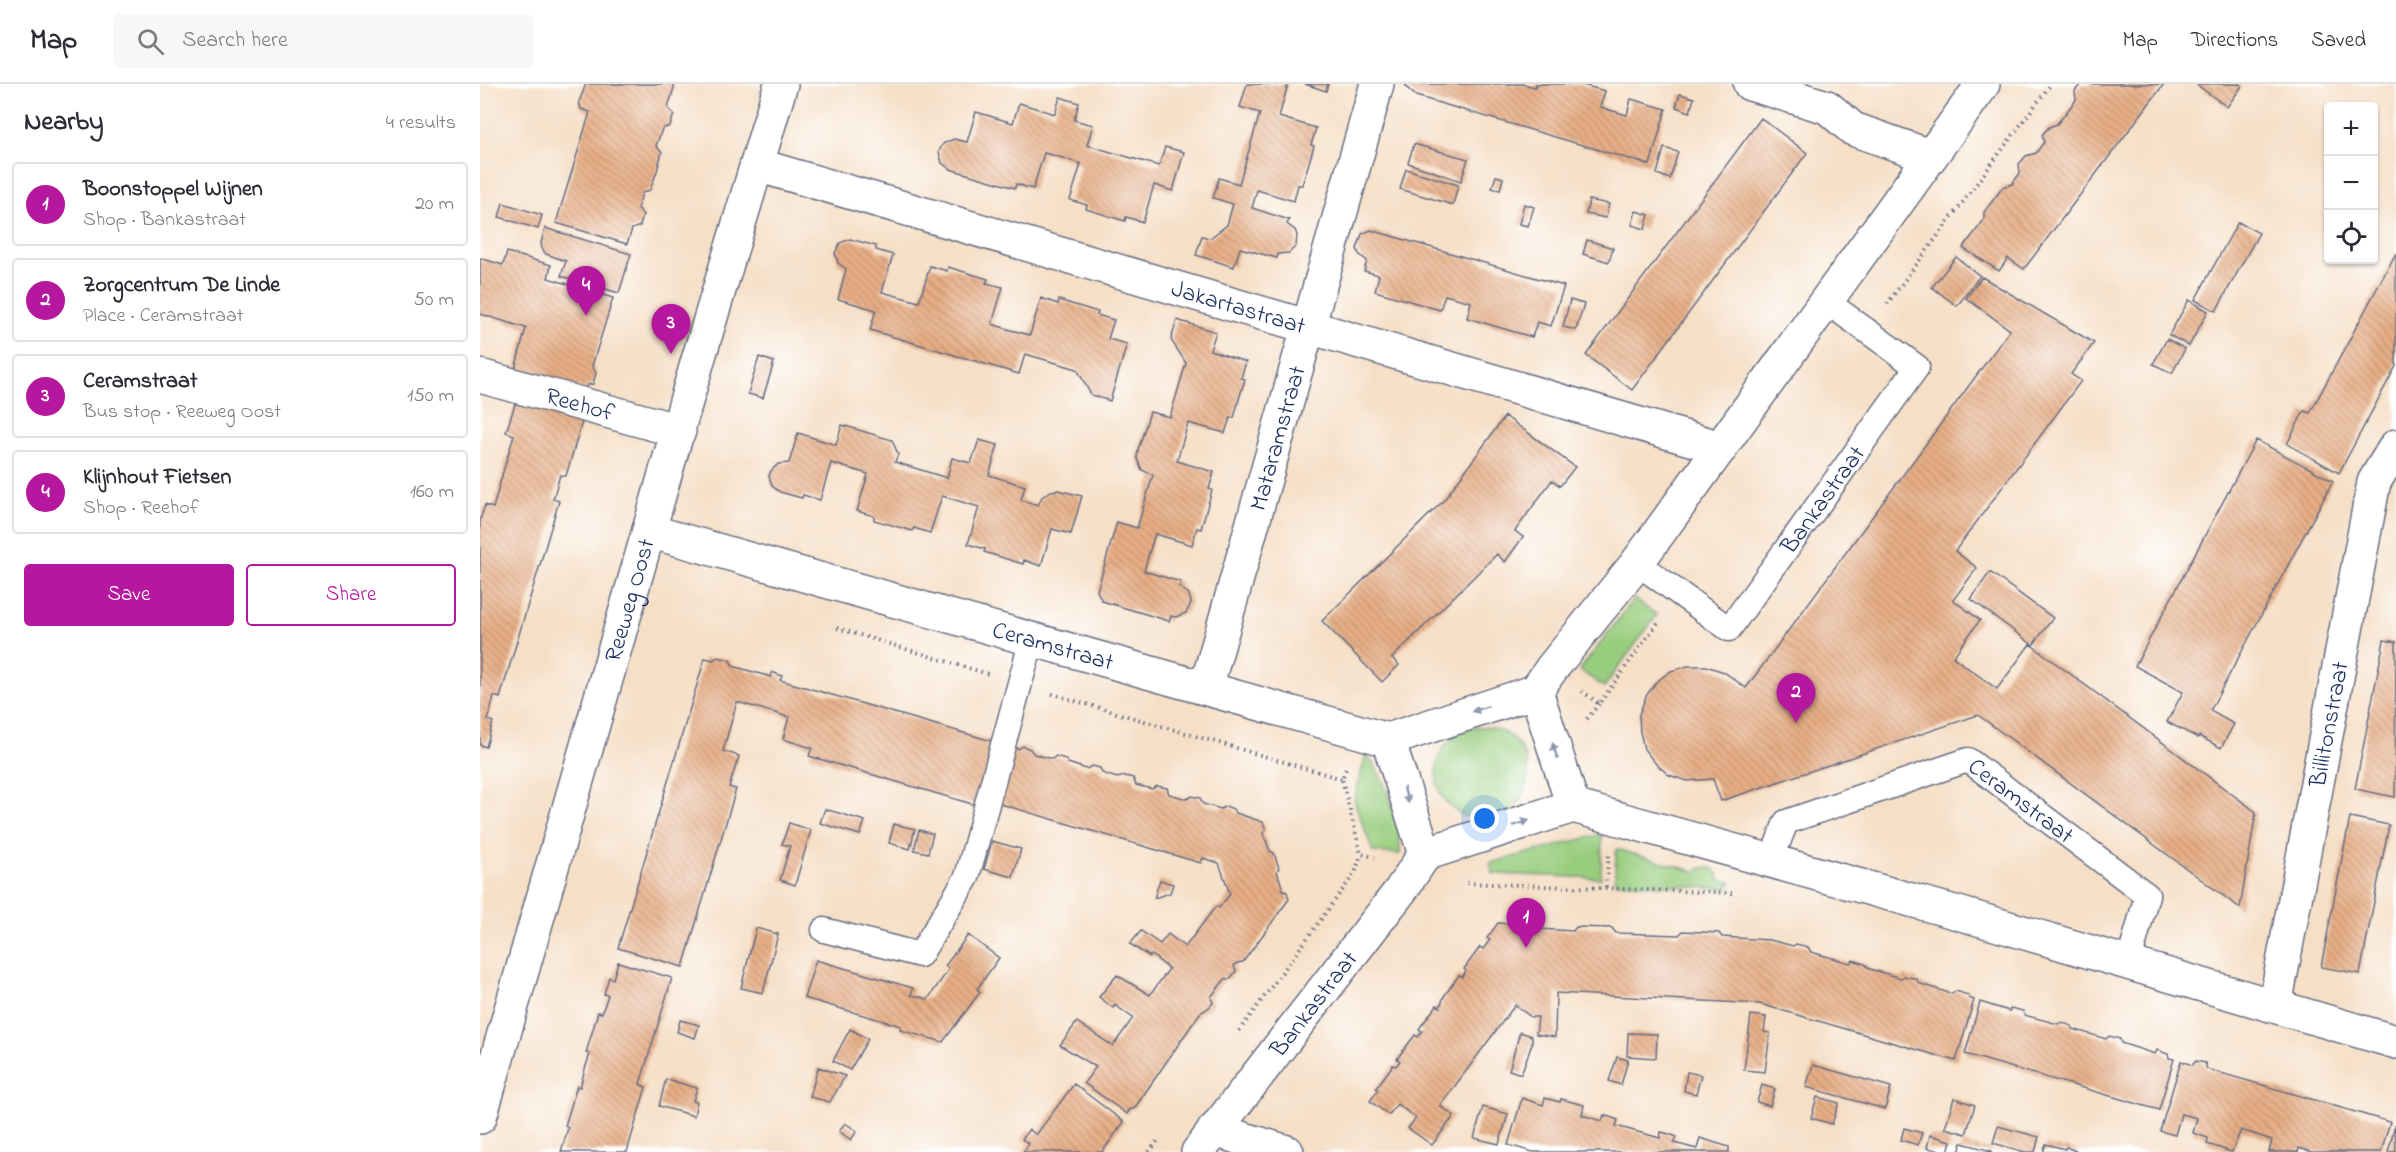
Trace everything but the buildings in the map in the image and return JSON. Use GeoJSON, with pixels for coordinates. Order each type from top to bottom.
{"type":"FeatureCollection","features":[{"type":"Feature","properties":{"kind":"street","name":"Reeweg Oost"},"geometry":{"type":"LineString","coordinates":[[480,1117],[781,84]]}},
{"type":"Feature","properties":{"kind":"street","name":"Mataramstraat"},"geometry":{"type":"LineString","coordinates":[[1206,688],[1377,84]]}},
{"type":"Feature","properties":{"kind":"street"},"geometry":{"type":"LineString","coordinates":[[1750,84],[1827,107],[1853,129],[1929,156]]}},
{"type":"Feature","properties":{"kind":"street"},"geometry":{"type":"LineString","coordinates":[[1983,84],[1637,563],[1544,680],[1388,740],[1425,854],[1573,806],[2129,962],[2396,1042]]}},
{"type":"Feature","properties":{"kind":"street","name":"Jakartastraat"},"geometry":{"type":"LineString","coordinates":[[757,165],[1721,448]]}},
{"type":"Feature","properties":{"kind":"street","name":"Reehof"},"geometry":{"type":"LineString","coordinates":[[480,376],[679,431]]}},
{"type":"Feature","properties":{"kind":"street","name":"Billitonstraat"},"geometry":{"type":"LineString","coordinates":[[2275,1005],[2374,482],[2396,446]]}},
{"type":"Feature","properties":{"kind":"street","name":"Ceramstraat"},"geometry":{"type":"LineString","coordinates":[[649,531],[1388,740]]}},
{"type":"Feature","properties":{"kind":"street"},"geometry":{"type":"LineString","coordinates":[[1544,680],[1573,806]]}},
{"type":"Feature","properties":{"kind":"street","name":"Bankastraat"},"geometry":{"type":"LineString","coordinates":[[1206,1141],[1401,890],[1425,854]]}},
{"type":"Feature","properties":{"kind":"street"},"geometry":{"type":"LineString","coordinates":[[1206,1141],[1287,1152]]}},
{"type":"Feature","properties":{"kind":"lane","name":"Bankastraat"},"geometry":{"type":"LineString","coordinates":[[1637,563],[1728,629],[1917,367],[1827,302]]}},
{"type":"Feature","properties":{"kind":"lane"},"geometry":{"type":"LineString","coordinates":[[824,930],[920,955],[967,877],[1032,639]]}},
{"type":"Feature","properties":{"kind":"lane","name":"Ceramstraat"},"geometry":{"type":"LineString","coordinates":[[1771,860],[1786,822],[1968,760],[2147,895],[2129,962]]}},
{"type":"Feature","properties":{"kind":"path"},"geometry":{"type":"LineString","coordinates":[[1867,331],[2051,84]]}},
{"type":"Feature","properties":{"kind":"path"},"geometry":{"type":"LineString","coordinates":[[1544,680],[1599,704],[1678,593]]}},
{"type":"Feature","properties":{"kind":"path"},"geometry":{"type":"LineString","coordinates":[[1238,1032],[1355,873],[1361,854]]}},
{"type":"Feature","properties":{"kind":"path"},"geometry":{"type":"LineString","coordinates":[[1149,1152],[1163,1134]]}},
{"type":"Feature","properties":{"kind":"green space"},"geometry":{"type":"Polygon","coordinates":[[[1634,599],[1657,615],[1604,687],[1580,670],[1634,599]]]}},
{"type":"Feature","properties":{"kind":"green space"},"geometry":{"type":"Polygon","coordinates":[[[1473,727],[1491,727],[1508,734],[1521,747],[1528,764],[1528,782],[1521,799],[1508,812],[1491,819],[1473,819],[1456,812],[1443,799],[1436,782],[1436,764],[1443,747],[1456,734],[1473,727]]]}},
{"type":"Feature","properties":{"kind":"green space"},"geometry":{"type":"Polygon","coordinates":[[[1366,754],[1380,775],[1391,802],[1398,830],[1400,854],[1373,852],[1354,800],[1366,754]]]}},
{"type":"Feature","properties":{"kind":"green space"},"geometry":{"type":"Polygon","coordinates":[[[1602,834],[1601,878],[1493,874],[1490,863],[1602,834]]]}},
{"type":"Feature","properties":{"kind":"green space"},"geometry":{"type":"Polygon","coordinates":[[[1616,849],[1697,872],[1698,869],[1706,867],[1714,869],[1719,875],[1718,879],[1731,882],[1727,889],[1615,882],[1616,849]]]}},
{"type":"Feature","properties":{"kind":"place","name":"Klijnhout Fietsen"},"geometry":{"type":"Point","coordinates":[586,316]}},
{"type":"Feature","properties":{"kind":"place","name":"Ceramstraat"},"geometry":{"type":"Point","coordinates":[671,354]}},
{"type":"Feature","properties":{"kind":"place","name":"Zorgcentrum De Linde"},"geometry":{"type":"Point","coordinates":[1796,723]}},
{"type":"Feature","properties":{"kind":"place","name":"Boonstoppel Wijnen"},"geometry":{"type":"Point","coordinates":[1526,948]}}]}
